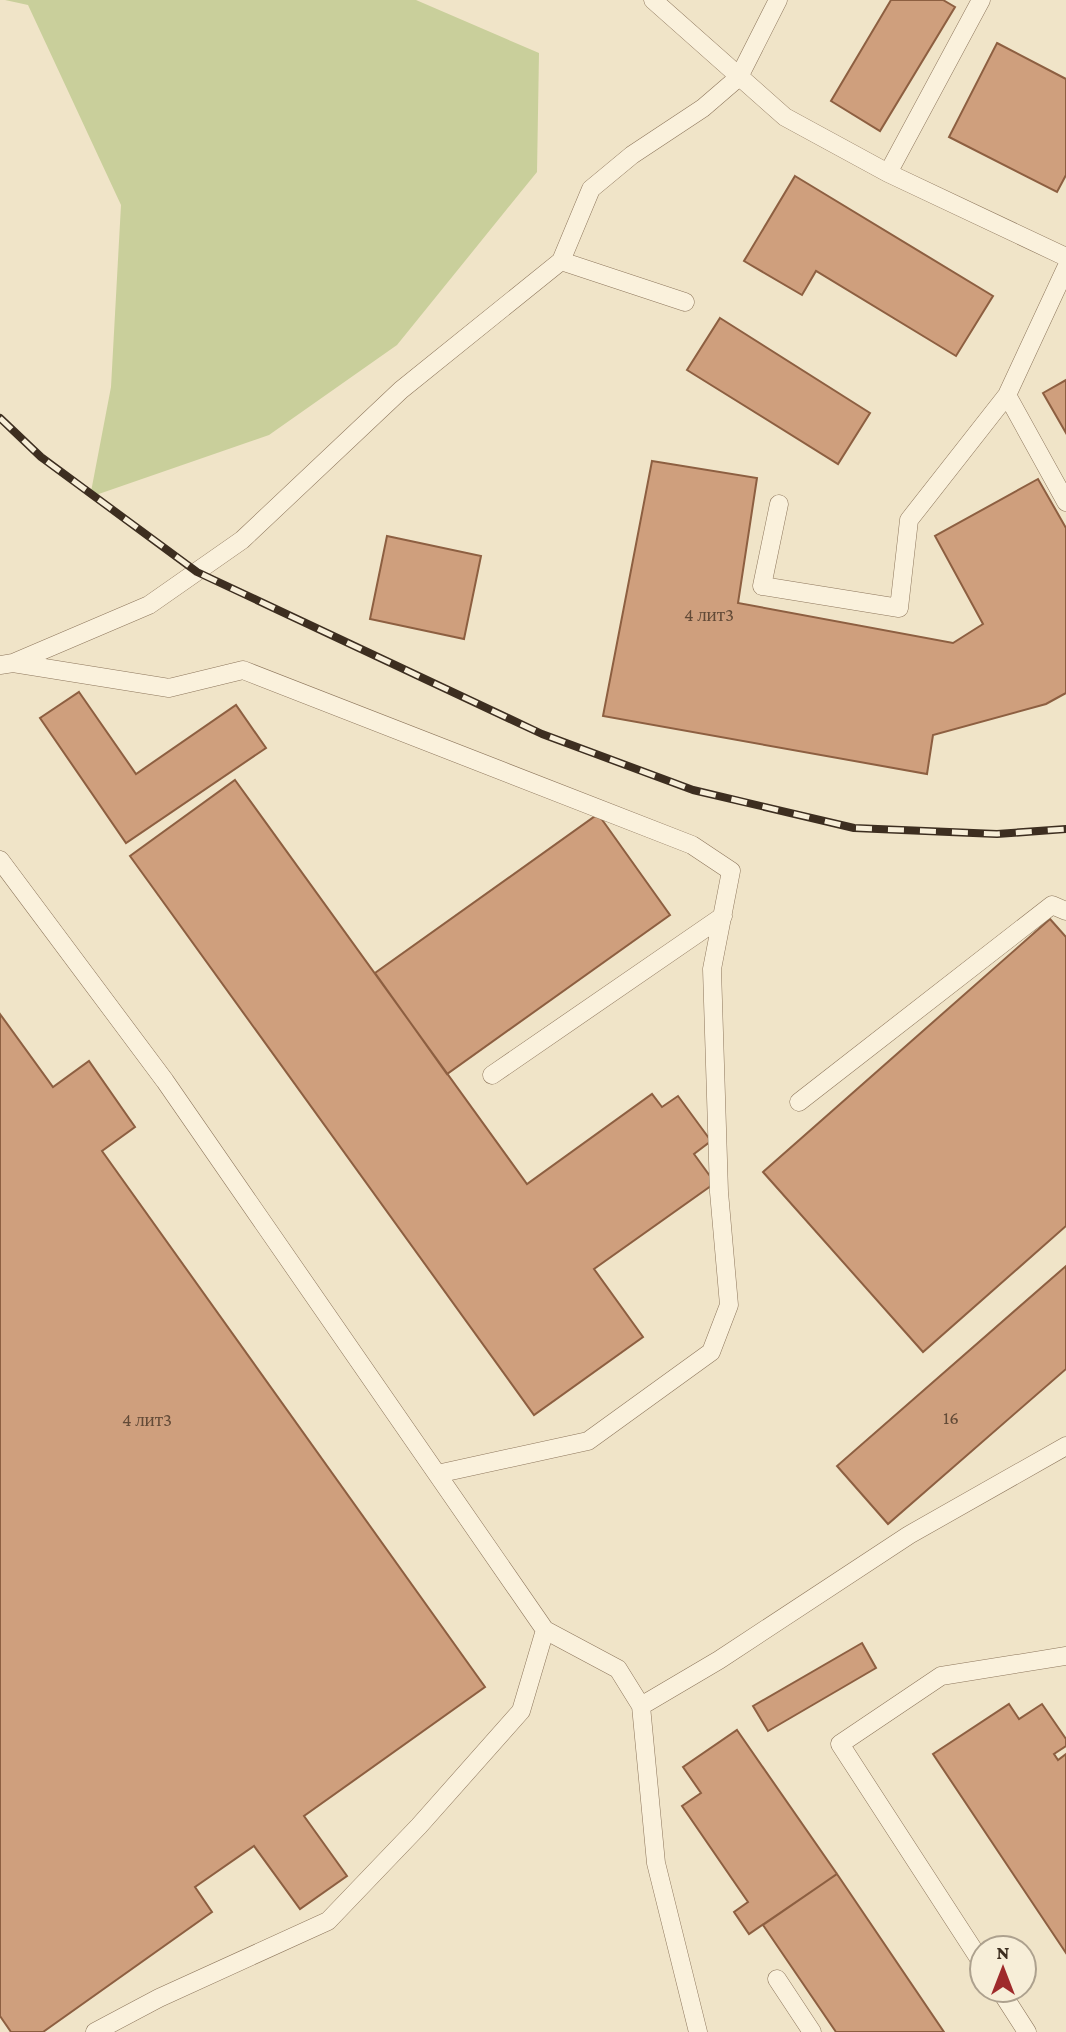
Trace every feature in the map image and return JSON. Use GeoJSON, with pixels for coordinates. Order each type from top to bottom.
{"type":"FeatureCollection","features":[{"type":"Feature","properties":{"kind":"lane"},"geometry":{"type":"LineString","coordinates":[[653,0],[785,117],[888,173],[1066,257]]}},
{"type":"Feature","properties":{"kind":"lane"},"geometry":{"type":"LineString","coordinates":[[7,664],[149,605],[242,540],[401,390],[561,261],[590,189],[632,155],[703,108],[740,77],[778,0]]}},
{"type":"Feature","properties":{"kind":"lane"},"geometry":{"type":"LineString","coordinates":[[888,173],[981,0]]}},
{"type":"Feature","properties":{"kind":"lane"},"geometry":{"type":"LineString","coordinates":[[561,261],[685,302]]}},
{"type":"Feature","properties":{"kind":"lane"},"geometry":{"type":"LineString","coordinates":[[779,504],[762,586],[899,608],[909,520],[1007,395],[1066,268]]}},
{"type":"Feature","properties":{"kind":"lane"},"geometry":{"type":"LineString","coordinates":[[1007,395],[1066,502]]}},
{"type":"Feature","properties":{"kind":"lane"},"geometry":{"type":"LineString","coordinates":[[7,664],[169,688],[243,670],[692,845],[732,871],[712,970],[719,1192],[730,1305],[710,1352],[588,1441],[437,1474]]}},
{"type":"Feature","properties":{"kind":"lane"},"geometry":{"type":"LineString","coordinates":[[0,860],[165,1081],[545,1630],[618,1669],[641,1706],[656,1863],[698,2032]]}},
{"type":"Feature","properties":{"kind":"lane"},"geometry":{"type":"LineString","coordinates":[[799,1102],[1052,905],[1066,911]]}},
{"type":"Feature","properties":{"kind":"lane"},"geometry":{"type":"LineString","coordinates":[[492,1076],[723,916]]}},
{"type":"Feature","properties":{"kind":"lane"},"geometry":{"type":"LineString","coordinates":[[641,1706],[719,1660],[909,1535],[1066,1446]]}},
{"type":"Feature","properties":{"kind":"lane"},"geometry":{"type":"LineString","coordinates":[[95,2032],[159,1998],[328,1921],[419,1826],[521,1711],[545,1630]]}},
{"type":"Feature","properties":{"kind":"lane"},"geometry":{"type":"LineString","coordinates":[[968,1942],[839,1744],[941,1676],[1066,1656]]}},
{"type":"Feature","properties":{"kind":"lane"},"geometry":{"type":"LineString","coordinates":[[777,1979],[812,2032]]}},
{"type":"Feature","properties":{"kind":"lane"},"geometry":{"type":"LineString","coordinates":[[1009,2004],[1027,2032]]}},
{"type":"Feature","properties":{"kind":"green space"},"geometry":{"type":"Polygon","coordinates":[[[5,0],[416,0],[539,53],[537,172],[397,345],[269,435],[90,497],[111,387],[121,205],[28,5],[5,0]]]}},
{"type":"Feature","properties":{"kind":"building"},"geometry":{"type":"Polygon","coordinates":[[[891,0],[943,0],[955,7],[880,131],[831,101],[891,0]]]}},
{"type":"Feature","properties":{"kind":"building"},"geometry":{"type":"Polygon","coordinates":[[[997,43],[1066,79],[1066,175],[1057,192],[949,137],[997,43]]]}},
{"type":"Feature","properties":{"kind":"building"},"geometry":{"type":"Polygon","coordinates":[[[795,176],[993,296],[956,356],[816,271],[802,295],[744,261],[795,176]]]}},
{"type":"Feature","properties":{"kind":"building"},"geometry":{"type":"Polygon","coordinates":[[[720,318],[870,413],[838,464],[687,370],[720,318]]]}},
{"type":"Feature","properties":{"kind":"building"},"geometry":{"type":"Polygon","coordinates":[[[1066,380],[1066,433],[1043,393],[1066,380]]]}},
{"type":"Feature","properties":{"kind":"building"},"geometry":{"type":"Polygon","coordinates":[[[652,461],[757,478],[738,603],[953,643],[983,624],[935,536],[1038,479],[1066,528],[1066,693],[1046,704],[933,735],[927,774],[603,716],[652,461]]]}},
{"type":"Feature","properties":{"kind":"building"},"geometry":{"type":"Polygon","coordinates":[[[387,536],[481,556],[464,639],[370,619],[387,536]]]}},
{"type":"Feature","properties":{"kind":"building"},"geometry":{"type":"Polygon","coordinates":[[[79,692],[136,774],[236,705],[266,748],[126,843],[40,718],[79,692]]]}},
{"type":"Feature","properties":{"kind":"building"},"geometry":{"type":"Polygon","coordinates":[[[235,780],[527,1184],[652,1094],[662,1107],[678,1096],[711,1141],[694,1154],[715,1183],[594,1269],[643,1337],[534,1415],[130,856],[235,780]]]}},
{"type":"Feature","properties":{"kind":"building"},"geometry":{"type":"Polygon","coordinates":[[[598,814],[670,915],[447,1074],[375,973],[598,814]]]}},
{"type":"Feature","properties":{"kind":"building"},"geometry":{"type":"Polygon","coordinates":[[[1050,919],[1066,937],[1066,1226],[923,1352],[763,1172],[1050,919]]]}},
{"type":"Feature","properties":{"kind":"building"},"geometry":{"type":"Polygon","coordinates":[[[0,1014],[53,1087],[89,1061],[135,1127],[102,1151],[485,1687],[304,1816],[347,1876],[300,1909],[254,1846],[195,1887],[212,1912],[43,2032],[11,2032],[0,2016],[0,1014]]]}},
{"type":"Feature","properties":{"kind":"building"},"geometry":{"type":"Polygon","coordinates":[[[1066,1266],[1066,1369],[888,1524],[837,1466],[1066,1266]]]}},
{"type":"Feature","properties":{"kind":"building"},"geometry":{"type":"Polygon","coordinates":[[[862,1643],[876,1668],[768,1731],[753,1706],[862,1643]]]}},
{"type":"Feature","properties":{"kind":"building"},"geometry":{"type":"Polygon","coordinates":[[[1009,1704],[1019,1719],[1042,1704],[1066,1739],[1066,1746],[1054,1754],[1058,1760],[1066,1754],[1066,1953],[933,1754],[1009,1704]]]}},
{"type":"Feature","properties":{"kind":"building"},"geometry":{"type":"Polygon","coordinates":[[[737,1730],[837,1874],[749,1934],[734,1912],[748,1902],[682,1806],[701,1793],[683,1767],[737,1730]]]}},
{"type":"Feature","properties":{"kind":"building"},"geometry":{"type":"Polygon","coordinates":[[[837,1874],[944,2032],[836,2032],[763,1925],[837,1874]]]}},
{"type":"Feature","properties":{"kind":"railway"},"geometry":{"type":"LineString","coordinates":[[0,418],[41,457],[197,572],[542,734],[693,790],[854,828],[997,834],[1066,829]]}}]}
